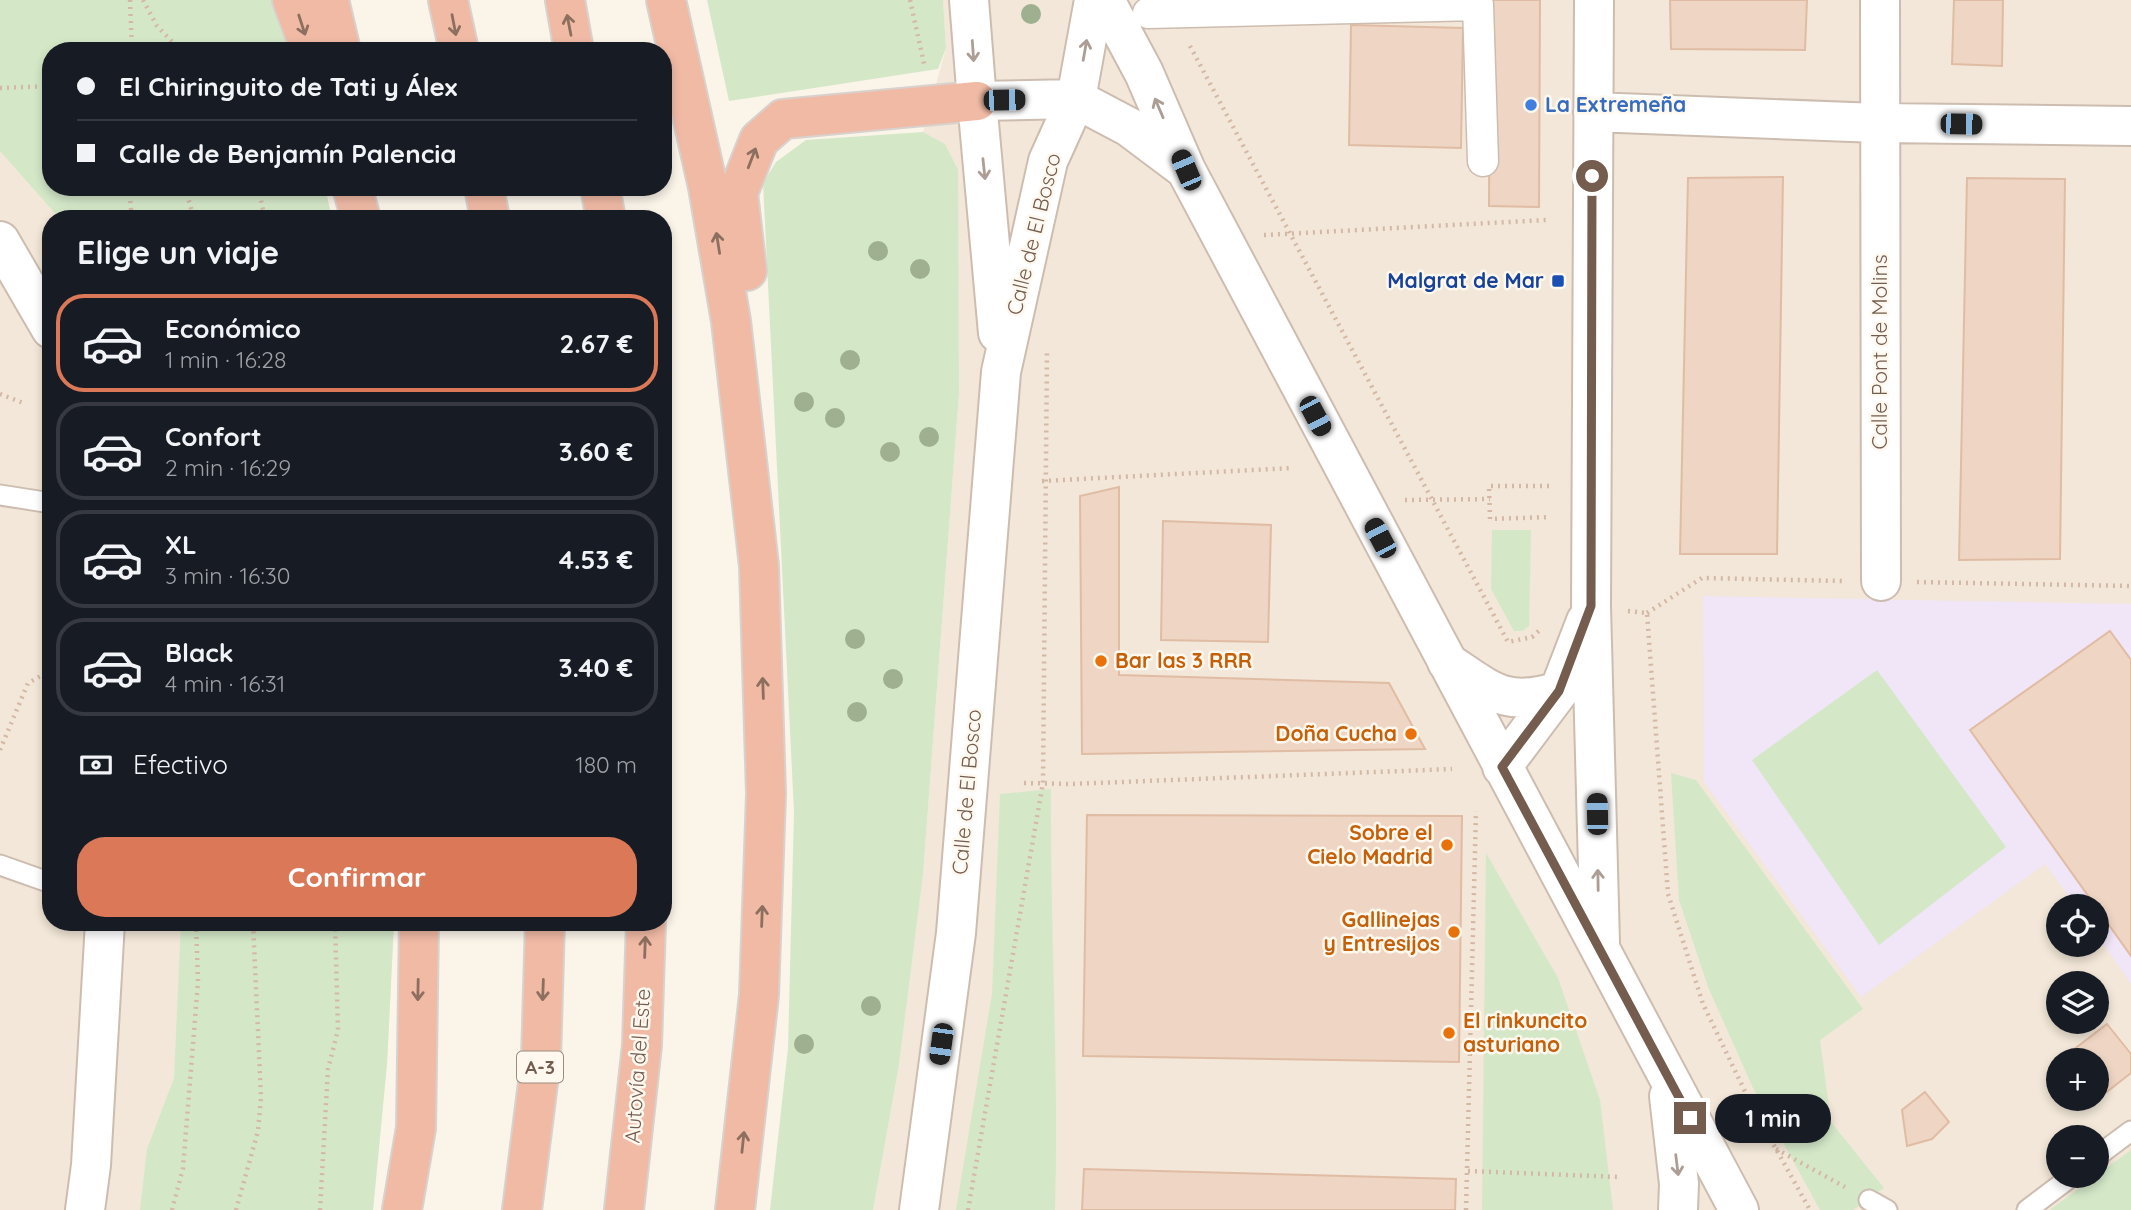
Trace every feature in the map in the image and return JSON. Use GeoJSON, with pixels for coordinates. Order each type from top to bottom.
{"type":"FeatureCollection","features":[{"type":"Feature","properties":{"kind":"highway"},"geometry":{"type":"LineString","coordinates":[[292,0],[308,42]]}},
{"type":"Feature","properties":{"kind":"highway"},"geometry":{"type":"LineString","coordinates":[[329,0],[339,42]]}},
{"type":"Feature","properties":{"kind":"highway"},"geometry":{"type":"LineString","coordinates":[[448,0],[456,42]]}},
{"type":"Feature","properties":{"kind":"highway"},"geometry":{"type":"LineString","coordinates":[[565,0],[572,42]]}},
{"type":"Feature","properties":{"kind":"highway"},"geometry":{"type":"LineString","coordinates":[[666,0],[708,187],[729,307],[759,566]]}},
{"type":"Feature","properties":{"kind":"highway"},"geometry":{"type":"LineString","coordinates":[[735,1210],[760,968],[766,794],[752,323],[738,193],[759,141],[783,119],[977,101]]}},
{"type":"Feature","properties":{"kind":"highway"},"geometry":{"type":"LineString","coordinates":[[402,1210],[416,1128],[419,931]]}},
{"type":"Feature","properties":{"kind":"highway","name":"A-3"},"geometry":{"type":"LineString","coordinates":[[522,1210],[541,1059],[545,931]]}},
{"type":"Feature","properties":{"kind":"highway","name":"Autovía del Este"},"geometry":{"type":"LineString","coordinates":[[624,1210],[642,1045],[646,931]]}},
{"type":"Feature","properties":{"kind":"street","name":"Calle de El Bosco"},"geometry":{"type":"LineString","coordinates":[[969,0],[1001,372]]}},
{"type":"Feature","properties":{"kind":"street","name":"Calle de El Bosco"},"geometry":{"type":"LineString","coordinates":[[919,1210],[956,933],[1001,372],[1048,161],[1076,99],[1094,0]]}},
{"type":"Feature","properties":{"kind":"street"},"geometry":{"type":"LineString","coordinates":[[1105,0],[1144,73],[1186,170],[1739,1210]]}},
{"type":"Feature","properties":{"kind":"street"},"geometry":{"type":"LineString","coordinates":[[1594,0],[1591,606],[1600,948]]}},
{"type":"Feature","properties":{"kind":"street","name":"Calle Pont de Molins"},"geometry":{"type":"LineString","coordinates":[[1880,0],[1878,123],[1881,581]]}},
{"type":"Feature","properties":{"kind":"street"},"geometry":{"type":"LineString","coordinates":[[1161,13],[1478,5],[1483,161]]}},
{"type":"Feature","properties":{"kind":"street"},"geometry":{"type":"LineString","coordinates":[[977,101],[1076,99],[1129,127],[1186,170]]}},
{"type":"Feature","properties":{"kind":"street"},"geometry":{"type":"LineString","coordinates":[[1593,112],[1878,123],[2131,126]]}},
{"type":"Feature","properties":{"kind":"street"},"geometry":{"type":"LineString","coordinates":[[0,241],[42,313]]}},
{"type":"Feature","properties":{"kind":"street"},"geometry":{"type":"LineString","coordinates":[[1502,767],[1559,691],[1591,606]]}},
{"type":"Feature","properties":{"kind":"street"},"geometry":{"type":"LineString","coordinates":[[1445,661],[1493,692],[1529,700],[1559,691]]}},
{"type":"Feature","properties":{"kind":"street"},"geometry":{"type":"LineString","coordinates":[[85,1210],[91,1165],[104,931]]}},
{"type":"Feature","properties":{"kind":"street"},"geometry":{"type":"LineString","coordinates":[[1666,1073],[1679,1184],[1678,1210]]}},
{"type":"Feature","properties":{"kind":"lane"},"geometry":{"type":"LineString","coordinates":[[0,495],[42,504]]}},
{"type":"Feature","properties":{"kind":"lane"},"geometry":{"type":"LineString","coordinates":[[0,866],[42,880]]}},
{"type":"Feature","properties":{"kind":"lane"},"geometry":{"type":"LineString","coordinates":[[2109,1147],[2131,1131]]}},
{"type":"Feature","properties":{"kind":"lane"},"geometry":{"type":"LineString","coordinates":[[2028,1210],[2056,1188]]}},
{"type":"Feature","properties":{"kind":"lane"},"geometry":{"type":"LineString","coordinates":[[1869,1200],[1887,1210]]}},
{"type":"Feature","properties":{"kind":"path"},"geometry":{"type":"LineString","coordinates":[[130,0],[132,42]]}},
{"type":"Feature","properties":{"kind":"path"},"geometry":{"type":"LineString","coordinates":[[143,0],[157,26],[172,42]]}},
{"type":"Feature","properties":{"kind":"path"},"geometry":{"type":"LineString","coordinates":[[910,0],[928,79]]}},
{"type":"Feature","properties":{"kind":"path"},"geometry":{"type":"LineString","coordinates":[[1161,13],[1289,233],[1508,642],[1532,637],[1563,608],[1591,606],[1647,613],[1668,894],[1703,1004],[1810,1210]]}},
{"type":"Feature","properties":{"kind":"path"},"geometry":{"type":"LineString","coordinates":[[0,88],[42,86]]}},
{"type":"Feature","properties":{"kind":"path"},"geometry":{"type":"LineString","coordinates":[[1259,235],[1546,220]]}},
{"type":"Feature","properties":{"kind":"path"},"geometry":{"type":"LineString","coordinates":[[968,1210],[1043,783],[1046,349]]}},
{"type":"Feature","properties":{"kind":"path"},"geometry":{"type":"LineString","coordinates":[[0,394],[26,404]]}},
{"type":"Feature","properties":{"kind":"path"},"geometry":{"type":"LineString","coordinates":[[1044,481],[1292,468]]}},
{"type":"Feature","properties":{"kind":"path"},"geometry":{"type":"LineString","coordinates":[[1549,485],[1489,486],[1490,519],[1550,517]]}},
{"type":"Feature","properties":{"kind":"path"},"geometry":{"type":"LineString","coordinates":[[1405,500],[1490,499]]}},
{"type":"Feature","properties":{"kind":"path"},"geometry":{"type":"LineString","coordinates":[[0,750],[27,683],[42,675]]}},
{"type":"Feature","properties":{"kind":"path"},"geometry":{"type":"LineString","coordinates":[[1024,783],[1452,769]]}},
{"type":"Feature","properties":{"kind":"path"},"geometry":{"type":"LineString","coordinates":[[1466,1210],[1476,811]]}},
{"type":"Feature","properties":{"kind":"path"},"geometry":{"type":"LineString","coordinates":[[172,1210],[184,1168],[198,982],[196,931]]}},
{"type":"Feature","properties":{"kind":"path"},"geometry":{"type":"LineString","coordinates":[[236,1210],[258,1131],[261,1098],[253,931]]}},
{"type":"Feature","properties":{"kind":"path"},"geometry":{"type":"LineString","coordinates":[[320,1210],[328,1069],[338,1030],[335,931]]}},
{"type":"Feature","properties":{"kind":"path"},"geometry":{"type":"LineString","coordinates":[[1776,1149],[1869,1200]]}},
{"type":"Feature","properties":{"kind":"path"},"geometry":{"type":"LineString","coordinates":[[1468,1171],[1619,1177]]}},
{"type":"Feature","properties":{"kind":"shaded area"},"geometry":{"type":"Polygon","coordinates":[[[0,0],[42,42],[42,196],[327,196],[330,210],[42,210],[42,931],[394,931],[387,1064],[373,1210],[0,1210],[0,0]]]}},
{"type":"Feature","properties":{"kind":"shaded area"},"geometry":{"type":"Polygon","coordinates":[[[943,0],[2131,0],[2131,1210],[873,1210],[899,1065],[923,875],[959,394],[945,144],[923,132],[946,48],[943,0]]]}},
{"type":"Feature","properties":{"kind":"shaded area"},"geometry":{"type":"Polygon","coordinates":[[[1703,596],[2131,604],[2131,984],[2109,952],[2109,894],[2067,894],[2045,864],[1861,997],[1704,782],[1703,596]]]}},
{"type":"Feature","properties":{"kind":"green space"},"geometry":{"type":"Polygon","coordinates":[[[0,0],[281,0],[293,42],[42,42],[42,196],[327,196],[330,210],[52,210],[0,151],[0,0]]]}},
{"type":"Feature","properties":{"kind":"green space"},"geometry":{"type":"Polygon","coordinates":[[[707,0],[943,0],[946,48],[938,69],[729,101],[707,0]]]}},
{"type":"Feature","properties":{"kind":"green space"},"geometry":{"type":"Polygon","coordinates":[[[923,132],[945,144],[958,170],[959,394],[923,875],[899,1065],[873,1210],[770,1210],[788,1048],[794,812],[763,183],[776,162],[806,140],[923,132]]]}},
{"type":"Feature","properties":{"kind":"green space"},"geometry":{"type":"Polygon","coordinates":[[[1492,530],[1531,530],[1529,626],[1522,631],[1514,631],[1491,589],[1492,530]]]}},
{"type":"Feature","properties":{"kind":"green space"},"geometry":{"type":"Polygon","coordinates":[[[1877,670],[2006,847],[1879,945],[1752,760],[1877,670]]]}},
{"type":"Feature","properties":{"kind":"green space"},"geometry":{"type":"Polygon","coordinates":[[[1671,773],[1696,780],[1863,1009],[1820,1040],[1831,1122],[1884,1188],[1853,1210],[1820,1210],[1753,1088],[1708,987],[1679,900],[1671,773]]]}},
{"type":"Feature","properties":{"kind":"green space"},"geometry":{"type":"Polygon","coordinates":[[[1051,789],[1055,1210],[956,1210],[992,994],[1000,794],[1051,789]]]}},
{"type":"Feature","properties":{"kind":"green space"},"geometry":{"type":"Polygon","coordinates":[[[1486,853],[1558,978],[1600,1100],[1613,1210],[1482,1210],[1486,853]]]}},
{"type":"Feature","properties":{"kind":"green space"},"geometry":{"type":"Polygon","coordinates":[[[181,931],[394,931],[387,1064],[373,1210],[140,1210],[147,1149],[174,1078],[181,931]]]}},
{"type":"Feature","properties":{"kind":"green space"},"geometry":{"type":"Polygon","coordinates":[[[2131,1150],[2131,1210],[2051,1210],[2079,1188],[2109,1188],[2109,1166],[2131,1150]]]}},
{"type":"Feature","properties":{"kind":"building"},"geometry":{"type":"Polygon","coordinates":[[[1490,0],[1540,0],[1539,207],[1489,206],[1490,0]]]}},
{"type":"Feature","properties":{"kind":"building"},"geometry":{"type":"Polygon","coordinates":[[[1670,0],[1807,0],[1805,50],[1671,49],[1670,0]]]}},
{"type":"Feature","properties":{"kind":"building"},"geometry":{"type":"Polygon","coordinates":[[[1954,0],[2003,0],[2002,66],[1952,64],[1954,0]]]}},
{"type":"Feature","properties":{"kind":"building"},"geometry":{"type":"Polygon","coordinates":[[[1351,25],[1463,28],[1461,148],[1349,145],[1351,25]]]}},
{"type":"Feature","properties":{"kind":"building"},"geometry":{"type":"Polygon","coordinates":[[[1783,177],[1777,554],[1680,554],[1688,178],[1783,177]]]}},
{"type":"Feature","properties":{"kind":"building"},"geometry":{"type":"Polygon","coordinates":[[[1967,178],[2065,179],[2060,559],[1959,560],[1967,178]]]}},
{"type":"Feature","properties":{"kind":"building"},"geometry":{"type":"Polygon","coordinates":[[[1119,487],[1119,675],[1389,683],[1425,749],[1082,754],[1080,496],[1119,487]]]}},
{"type":"Feature","properties":{"kind":"building"},"geometry":{"type":"Polygon","coordinates":[[[1163,521],[1271,525],[1268,642],[1161,640],[1163,521]]]}},
{"type":"Feature","properties":{"kind":"building"},"geometry":{"type":"Polygon","coordinates":[[[2110,631],[2131,660],[2131,956],[2109,925],[2109,894],[2087,894],[1970,730],[2110,631]]]}},
{"type":"Feature","properties":{"kind":"building"},"geometry":{"type":"Polygon","coordinates":[[[1087,815],[1462,816],[1459,1062],[1083,1056],[1087,815]]]}},
{"type":"Feature","properties":{"kind":"building"},"geometry":{"type":"Polygon","coordinates":[[[2109,1026],[2131,1054],[2131,1073],[2109,1090],[2109,1048],[2076,1048],[2094,1034],[2109,1034],[2109,1026]]]}},
{"type":"Feature","properties":{"kind":"building"},"geometry":{"type":"Polygon","coordinates":[[[1925,1092],[1949,1122],[1932,1139],[1907,1146],[1902,1110],[1925,1092]]]}},
{"type":"Feature","properties":{"kind":"building"},"geometry":{"type":"Polygon","coordinates":[[[1084,1169],[1456,1179],[1455,1210],[1082,1210],[1084,1169]]]}},
{"type":"Feature","properties":{"kind":"place","name":"La Extremeña"},"geometry":{"type":"Point","coordinates":[1531,105]}},
{"type":"Feature","properties":{"kind":"place","name":"Malgrat de Mar"},"geometry":{"type":"Point","coordinates":[1558,281]}},
{"type":"Feature","properties":{"kind":"place","name":"Bar las 3 RRR"},"geometry":{"type":"Point","coordinates":[1101,661]}},
{"type":"Feature","properties":{"kind":"place","name":"Doña Cucha"},"geometry":{"type":"Point","coordinates":[1411,734]}},
{"type":"Feature","properties":{"kind":"place","name":"Sobre el Cielo Madrid"},"geometry":{"type":"Point","coordinates":[1447,845]}},
{"type":"Feature","properties":{"kind":"place","name":"Gallinejas y Entresijos"},"geometry":{"type":"Point","coordinates":[1454,932]}},
{"type":"Feature","properties":{"kind":"place","name":"El rinkuncito asturiano"},"geometry":{"type":"Point","coordinates":[1449,1033]}},
{"type":"Feature","properties":{"kind":"route"},"geometry":{"type":"LineString","coordinates":[[1592,176],[1591,606],[1559,691],[1502,767],[1690,1118]]}}]}
